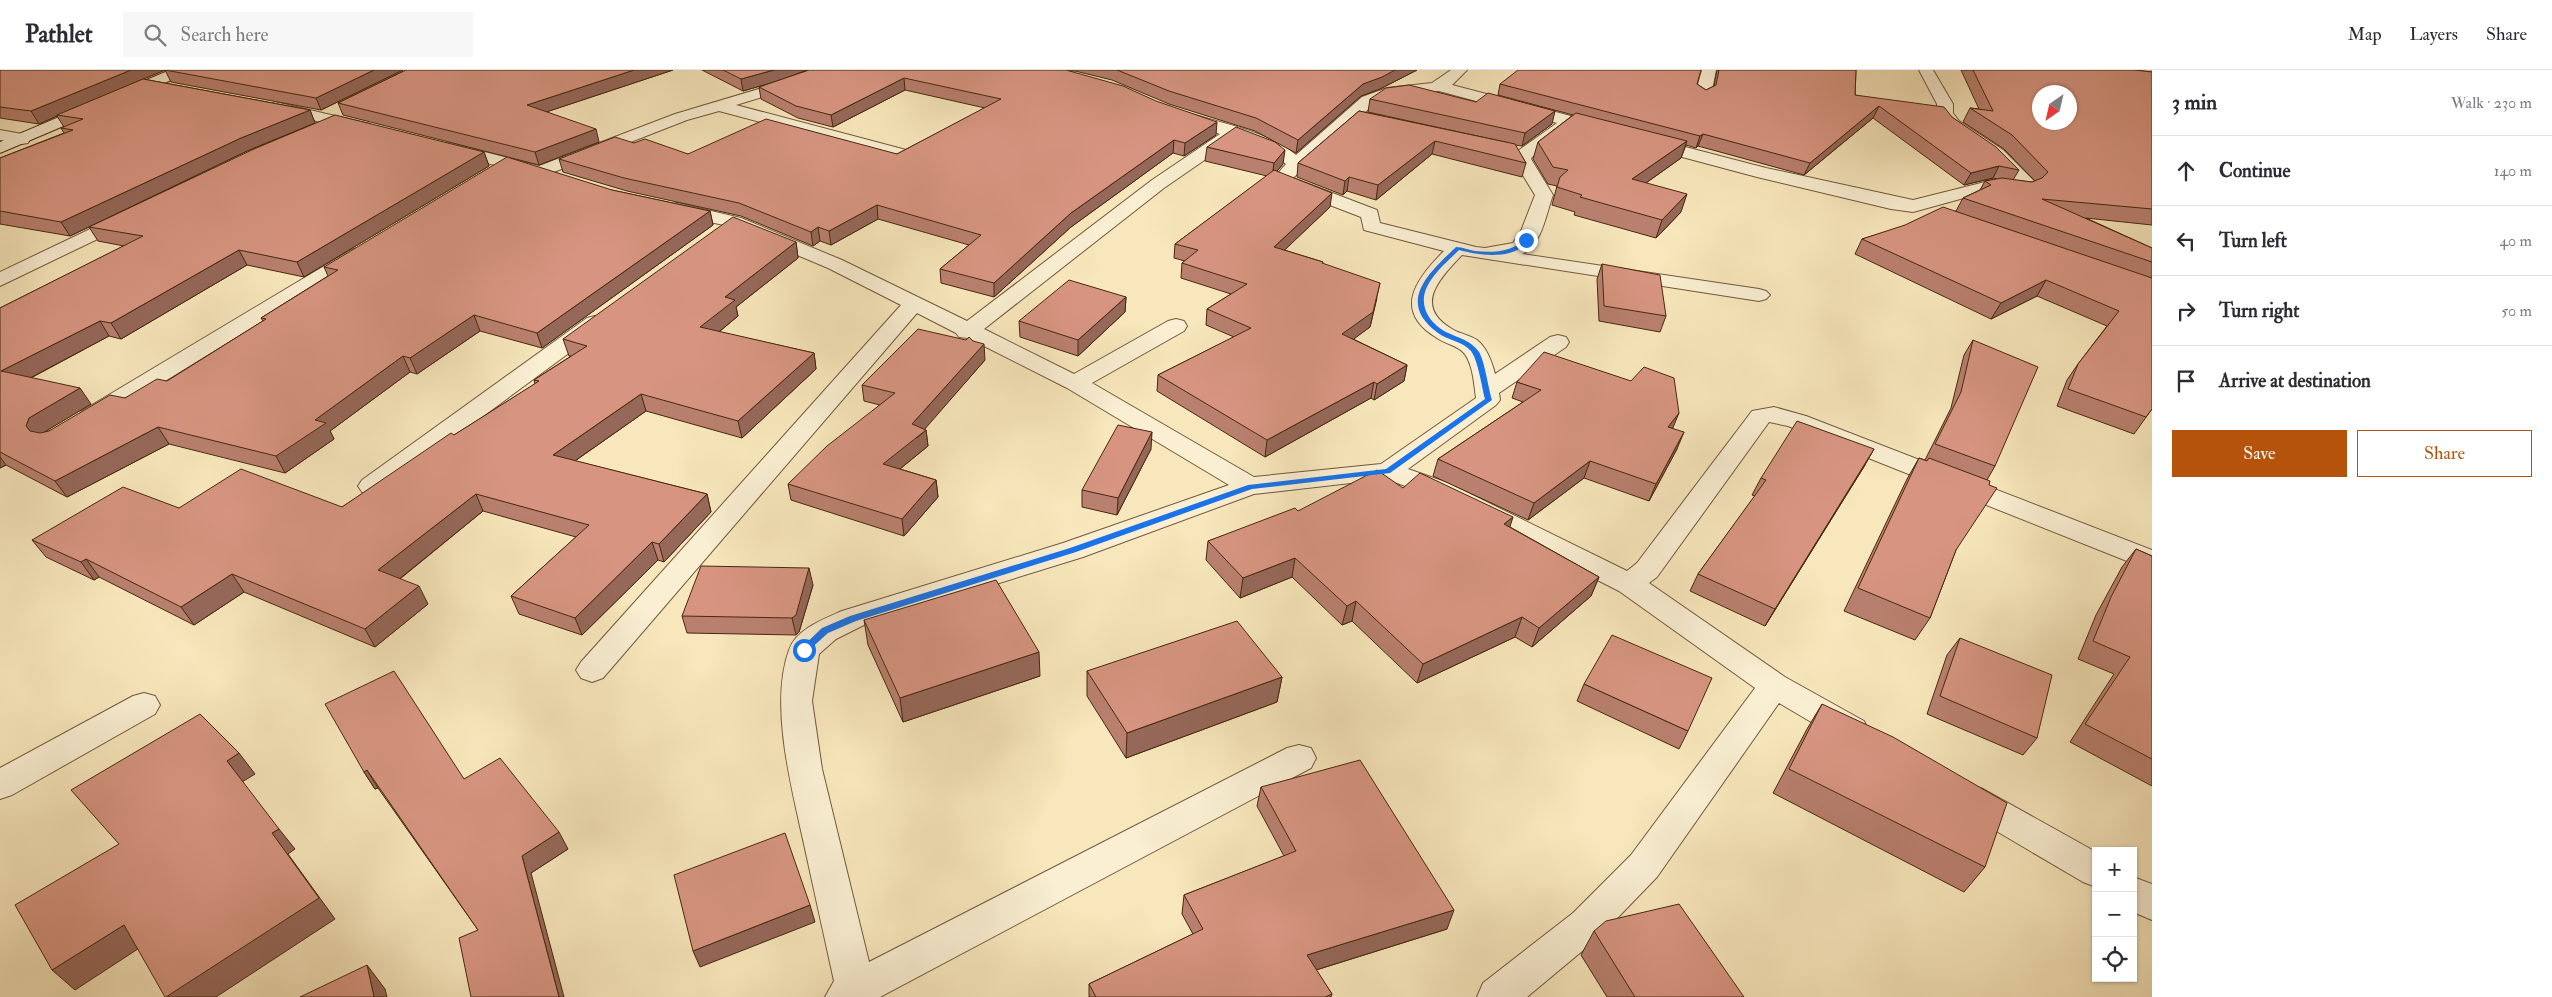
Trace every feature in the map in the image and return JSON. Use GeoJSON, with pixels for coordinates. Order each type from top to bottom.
{"type":"FeatureCollection","features":[{"type":"Feature","properties":{"kind":"street"},"geometry":{"type":"LineString","coordinates":[[0,148],[150,86],[183,70]]}},
{"type":"Feature","properties":{"kind":"street"},"geometry":{"type":"LineString","coordinates":[[541,172],[630,136],[716,105],[786,85],[825,70]]}},
{"type":"Feature","properties":{"kind":"street"},"geometry":{"type":"LineString","coordinates":[[1438,86],[1460,70]]}},
{"type":"Feature","properties":{"kind":"street"},"geometry":{"type":"LineString","coordinates":[[1703,95],[1709,70]]}},
{"type":"Feature","properties":{"kind":"street"},"geometry":{"type":"LineString","coordinates":[[1913,206],[1993,186],[2019,191],[2029,186],[1997,154],[1953,124],[1945,114],[1945,104],[1926,70]]}},
{"type":"Feature","properties":{"kind":"street"},"geometry":{"type":"LineString","coordinates":[[765,74],[786,85]]}},
{"type":"Feature","properties":{"kind":"street"},"geometry":{"type":"LineString","coordinates":[[150,86],[184,90]]}},
{"type":"Feature","properties":{"kind":"street"},"geometry":{"type":"LineString","coordinates":[[1616,133],[1438,86],[1379,94],[1358,108],[1353,116],[1314,148],[1281,180],[1370,214],[1371,226],[1467,250],[1759,294]]}},
{"type":"Feature","properties":{"kind":"street"},"geometry":{"type":"LineString","coordinates":[[257,104],[330,118],[386,132]]}},
{"type":"Feature","properties":{"kind":"street"},"geometry":{"type":"LineString","coordinates":[[716,105],[904,155]]}},
{"type":"Feature","properties":{"kind":"street"},"geometry":{"type":"LineString","coordinates":[[1162,109],[1233,132],[1280,150],[1296,164]]}},
{"type":"Feature","properties":{"kind":"street"},"geometry":{"type":"LineString","coordinates":[[1353,116],[1371,120]]}},
{"type":"Feature","properties":{"kind":"street"},"geometry":{"type":"LineString","coordinates":[[1388,471],[1488,400],[1487,390],[1476,353],[1471,347],[1441,332],[1429,321],[1422,310],[1420,297],[1430,275],[1467,250],[1508,252],[1521,247],[1526,240],[1544,196],[1522,159],[1516,153],[1570,120]]}},
{"type":"Feature","properties":{"kind":"street"},"geometry":{"type":"LineString","coordinates":[[967,332],[1158,184],[1233,132]]}},
{"type":"Feature","properties":{"kind":"street"},"geometry":{"type":"LineString","coordinates":[[0,135],[22,139]]}},
{"type":"Feature","properties":{"kind":"street"},"geometry":{"type":"LineString","coordinates":[[1634,138],[1763,173],[1891,203],[1913,206],[1941,215]]}},
{"type":"Feature","properties":{"kind":"street"},"geometry":{"type":"LineString","coordinates":[[433,144],[568,180]]}},
{"type":"Feature","properties":{"kind":"street"},"geometry":{"type":"LineString","coordinates":[[1280,150],[1314,148]]}},
{"type":"Feature","properties":{"kind":"street"},"geometry":{"type":"LineString","coordinates":[[484,178],[509,163]]}},
{"type":"Feature","properties":{"kind":"street"},"geometry":{"type":"LineString","coordinates":[[660,206],[734,222],[835,264],[967,332],[1075,383],[1250,486]]}},
{"type":"Feature","properties":{"kind":"street"},"geometry":{"type":"LineString","coordinates":[[0,280],[147,208]]}},
{"type":"Feature","properties":{"kind":"street"},"geometry":{"type":"LineString","coordinates":[[710,240],[734,222]]}},
{"type":"Feature","properties":{"kind":"street"},"geometry":{"type":"LineString","coordinates":[[76,425],[376,243]]}},
{"type":"Feature","properties":{"kind":"street"},"geometry":{"type":"LineString","coordinates":[[592,670],[914,304]]}},
{"type":"Feature","properties":{"kind":"street"},"geometry":{"type":"LineString","coordinates":[[370,486],[613,310]]}},
{"type":"Feature","properties":{"kind":"street"},"geometry":{"type":"LineString","coordinates":[[1075,383],[1176,326]]}},
{"type":"Feature","properties":{"kind":"street"},"geometry":{"type":"LineString","coordinates":[[1487,390],[1558,342]]}},
{"type":"Feature","properties":{"kind":"street"},"geometry":{"type":"LineString","coordinates":[[1629,584],[1647,570],[1738,445],[1761,416],[1766,414],[1780,415],[1796,420],[2152,561]]}},
{"type":"Feature","properties":{"kind":"street"},"geometry":{"type":"LineString","coordinates":[[1299,758],[852,995],[804,769],[796,701],[804,650],[825,631],[853,618],[1073,550],[1250,486],[1388,471],[1439,489],[1629,584],[1774,685],[1876,744]]}},
{"type":"Feature","properties":{"kind":"street"},"geometry":{"type":"LineString","coordinates":[[1497,997],[1586,925],[1644,866],[1774,685]]}},
{"type":"Feature","properties":{"kind":"street"},"geometry":{"type":"LineString","coordinates":[[0,785],[144,704]]}},
{"type":"Feature","properties":{"kind":"street"},"geometry":{"type":"LineString","coordinates":[[1944,783],[2092,869]]}},
{"type":"Feature","properties":{"kind":"street"},"geometry":{"type":"LineString","coordinates":[[2137,895],[2152,904]]}},
{"type":"Feature","properties":{"kind":"building"},"geometry":{"type":"Polygon","coordinates":[[[0,70],[131,70],[31,111],[0,107],[0,70]]]}},
{"type":"Feature","properties":{"kind":"building"},"geometry":{"type":"Polygon","coordinates":[[[165,70],[374,70],[316,98],[165,70]]]}},
{"type":"Feature","properties":{"kind":"building"},"geometry":{"type":"Polygon","coordinates":[[[406,70],[634,70],[527,105],[596,129],[535,152],[338,103],[406,70]]]}},
{"type":"Feature","properties":{"kind":"building"},"geometry":{"type":"Polygon","coordinates":[[[723,70],[774,70],[741,79],[723,70]]]}},
{"type":"Feature","properties":{"kind":"building"},"geometry":{"type":"Polygon","coordinates":[[[809,70],[1066,70],[1123,86],[1156,101],[1217,122],[1185,143],[1174,140],[1071,213],[994,283],[940,269],[981,235],[877,205],[829,231],[818,227],[811,232],[739,203],[624,178],[559,159],[615,137],[634,143],[645,139],[688,154],[766,119],[897,154],[1001,99],[904,78],[831,115],[796,106],[759,87],[809,70]]]}},
{"type":"Feature","properties":{"kind":"building"},"geometry":{"type":"Polygon","coordinates":[[[1117,70],[1395,70],[1363,84],[1298,140],[1256,118],[1169,91],[1117,70]]]}},
{"type":"Feature","properties":{"kind":"building"},"geometry":{"type":"Polygon","coordinates":[[[1518,70],[1701,70],[1697,84],[1706,90],[1716,85],[1719,70],[1856,70],[1855,95],[1944,107],[1952,117],[1996,147],[2019,170],[1999,166],[1971,173],[1879,106],[1810,163],[1703,134],[1700,136],[1500,84],[1518,70]]]}},
{"type":"Feature","properties":{"kind":"building"},"geometry":{"type":"Polygon","coordinates":[[[1973,70],[2134,70],[2152,72],[2152,209],[2042,199],[2152,248],[2152,262],[1963,198],[1991,185],[1985,181],[2002,178],[2032,182],[2042,178],[2048,172],[2012,135],[1970,108],[1993,111],[1973,70]]]}},
{"type":"Feature","properties":{"kind":"building"},"geometry":{"type":"Polygon","coordinates":[[[143,79],[310,110],[241,138],[61,222],[0,211],[0,158],[73,130],[61,128],[83,119],[57,115],[143,79]]]}},
{"type":"Feature","properties":{"kind":"building"},"geometry":{"type":"Polygon","coordinates":[[[1409,85],[1476,102],[1488,93],[1555,111],[1525,133],[1370,99],[1386,88],[1409,85]]]}},
{"type":"Feature","properties":{"kind":"building"},"geometry":{"type":"Polygon","coordinates":[[[1359,111],[1515,144],[1526,163],[1435,141],[1378,185],[1349,177],[1345,181],[1298,163],[1359,111]]]}},
{"type":"Feature","properties":{"kind":"building"},"geometry":{"type":"Polygon","coordinates":[[[1576,113],[1687,141],[1632,179],[1687,194],[1662,220],[1580,197],[1582,195],[1557,187],[1560,177],[1568,170],[1553,167],[1538,142],[1576,113]]]}},
{"type":"Feature","properties":{"kind":"building"},"geometry":{"type":"Polygon","coordinates":[[[335,115],[484,152],[297,262],[239,250],[111,323],[100,321],[1,371],[80,388],[29,418],[26,426],[30,431],[40,433],[49,431],[110,395],[125,398],[157,379],[167,381],[266,319],[261,318],[338,270],[324,267],[507,157],[612,190],[710,211],[537,333],[474,315],[410,358],[403,356],[315,420],[326,423],[276,456],[158,427],[55,481],[0,452],[0,308],[143,236],[89,227],[254,149],[335,115]]]}},
{"type":"Feature","properties":{"kind":"building"},"geometry":{"type":"Polygon","coordinates":[[[1236,127],[1275,142],[1285,150],[1274,163],[1207,147],[1236,127]]]}},
{"type":"Feature","properties":{"kind":"building"},"geometry":{"type":"Polygon","coordinates":[[[1274,170],[1332,193],[1274,247],[1323,262],[1380,283],[1373,312],[1342,334],[1407,365],[1377,384],[1374,382],[1267,440],[1158,375],[1251,328],[1207,309],[1247,284],[1182,263],[1198,250],[1175,244],[1274,170]]]}},
{"type":"Feature","properties":{"kind":"building"},"geometry":{"type":"Polygon","coordinates":[[[1943,207],[2152,278],[2152,409],[2146,417],[2068,389],[2078,364],[2119,311],[2046,280],[2001,303],[1862,239],[1905,225],[1943,207]]]}},
{"type":"Feature","properties":{"kind":"building"},"geometry":{"type":"Polygon","coordinates":[[[733,217],[796,242],[725,297],[735,300],[700,327],[814,353],[738,421],[641,394],[553,455],[707,494],[659,544],[652,542],[575,618],[511,596],[589,525],[476,494],[378,570],[419,586],[365,629],[232,574],[181,607],[86,559],[81,562],[32,540],[123,487],[179,508],[241,469],[342,507],[451,433],[454,435],[539,381],[534,380],[587,346],[563,339],[733,217]]]}},
{"type":"Feature","properties":{"kind":"building"},"geometry":{"type":"Polygon","coordinates":[[[1602,264],[1660,275],[1666,316],[1604,306],[1602,264]]]}},
{"type":"Feature","properties":{"kind":"building"},"geometry":{"type":"Polygon","coordinates":[[[1069,280],[1126,297],[1078,340],[1019,321],[1069,280]]]}},
{"type":"Feature","properties":{"kind":"building"},"geometry":{"type":"Polygon","coordinates":[[[918,329],[966,340],[969,337],[973,341],[984,344],[912,424],[926,430],[883,464],[936,480],[902,519],[788,484],[827,446],[895,393],[862,385],[918,329]]]}},
{"type":"Feature","properties":{"kind":"building"},"geometry":{"type":"Polygon","coordinates":[[[1973,340],[2038,367],[1995,466],[1935,444],[1961,392],[1973,340]]]}},
{"type":"Feature","properties":{"kind":"building"},"geometry":{"type":"Polygon","coordinates":[[[1544,352],[1631,381],[1644,367],[1674,378],[1679,413],[1668,427],[1684,432],[1656,484],[1590,461],[1534,503],[1438,459],[1541,390],[1517,382],[1544,352]]]}},
{"type":"Feature","properties":{"kind":"building"},"geometry":{"type":"Polygon","coordinates":[[[1797,421],[1874,449],[1775,609],[1698,574],[1766,480],[1761,478],[1797,421]]]}},
{"type":"Feature","properties":{"kind":"building"},"geometry":{"type":"Polygon","coordinates":[[[1118,425],[1152,432],[1118,498],[1082,490],[1118,425]]]}},
{"type":"Feature","properties":{"kind":"building"},"geometry":{"type":"Polygon","coordinates":[[[1919,458],[1927,461],[1929,458],[1990,481],[1989,485],[1997,488],[1956,550],[1930,618],[1858,588],[1919,458]]]}},
{"type":"Feature","properties":{"kind":"building"},"geometry":{"type":"Polygon","coordinates":[[[1377,470],[1403,488],[1420,473],[1513,517],[1504,524],[1599,577],[1539,628],[1522,617],[1423,664],[1356,601],[1347,606],[1295,558],[1243,578],[1208,541],[1295,508],[1298,511],[1377,470]]]}},
{"type":"Feature","properties":{"kind":"building"},"geometry":{"type":"Polygon","coordinates":[[[2136,549],[2152,556],[2152,759],[2085,724],[2130,657],[2093,641],[2111,597],[2136,549]]]}},
{"type":"Feature","properties":{"kind":"building"},"geometry":{"type":"Polygon","coordinates":[[[701,566],[809,568],[796,615],[792,618],[682,616],[701,566]]]}},
{"type":"Feature","properties":{"kind":"building"},"geometry":{"type":"Polygon","coordinates":[[[996,580],[1039,652],[900,698],[864,620],[996,580]]]}},
{"type":"Feature","properties":{"kind":"building"},"geometry":{"type":"Polygon","coordinates":[[[1237,621],[1282,677],[1127,733],[1087,671],[1237,621]]]}},
{"type":"Feature","properties":{"kind":"building"},"geometry":{"type":"Polygon","coordinates":[[[1612,635],[1712,678],[1688,731],[1584,684],[1612,635]]]}},
{"type":"Feature","properties":{"kind":"building"},"geometry":{"type":"Polygon","coordinates":[[[1960,638],[2052,675],[2037,738],[1940,696],[1960,638]]]}},
{"type":"Feature","properties":{"kind":"building"},"geometry":{"type":"Polygon","coordinates":[[[394,671],[464,779],[500,758],[559,832],[522,856],[559,997],[471,997],[459,938],[478,930],[367,770],[364,772],[325,704],[394,671]]]}},
{"type":"Feature","properties":{"kind":"building"},"geometry":{"type":"Polygon","coordinates":[[[1822,704],[1893,737],[2007,803],[1985,867],[1789,769],[1822,704]]]}},
{"type":"Feature","properties":{"kind":"building"},"geometry":{"type":"Polygon","coordinates":[[[200,714],[239,753],[227,761],[279,829],[272,833],[319,898],[166,997],[124,925],[52,970],[15,905],[119,844],[71,790],[200,714]]]}},
{"type":"Feature","properties":{"kind":"building"},"geometry":{"type":"Polygon","coordinates":[[[1360,760],[1454,910],[1307,955],[1332,994],[1325,997],[1096,997],[1089,984],[1203,929],[1184,895],[1296,851],[1261,787],[1360,760]]]}},
{"type":"Feature","properties":{"kind":"building"},"geometry":{"type":"Polygon","coordinates":[[[785,833],[810,905],[693,951],[674,875],[785,833]]]}},
{"type":"Feature","properties":{"kind":"building"},"geometry":{"type":"Polygon","coordinates":[[[1679,904],[1744,997],[1635,997],[1594,931],[1606,921],[1679,904]]]}},
{"type":"Feature","properties":{"kind":"building"},"geometry":{"type":"Polygon","coordinates":[[[367,965],[374,997],[300,997],[367,965]]]}},
{"type":"Feature","properties":{"kind":"route"},"geometry":{"type":"LineString","coordinates":[[804,650],[825,631],[853,618],[1073,550],[1250,486],[1388,471],[1488,400],[1487,390],[1476,353],[1466,343],[1441,332],[1429,321],[1422,310],[1420,297],[1430,275],[1458,248],[1476,253],[1508,252],[1521,247],[1526,240]]}}]}
